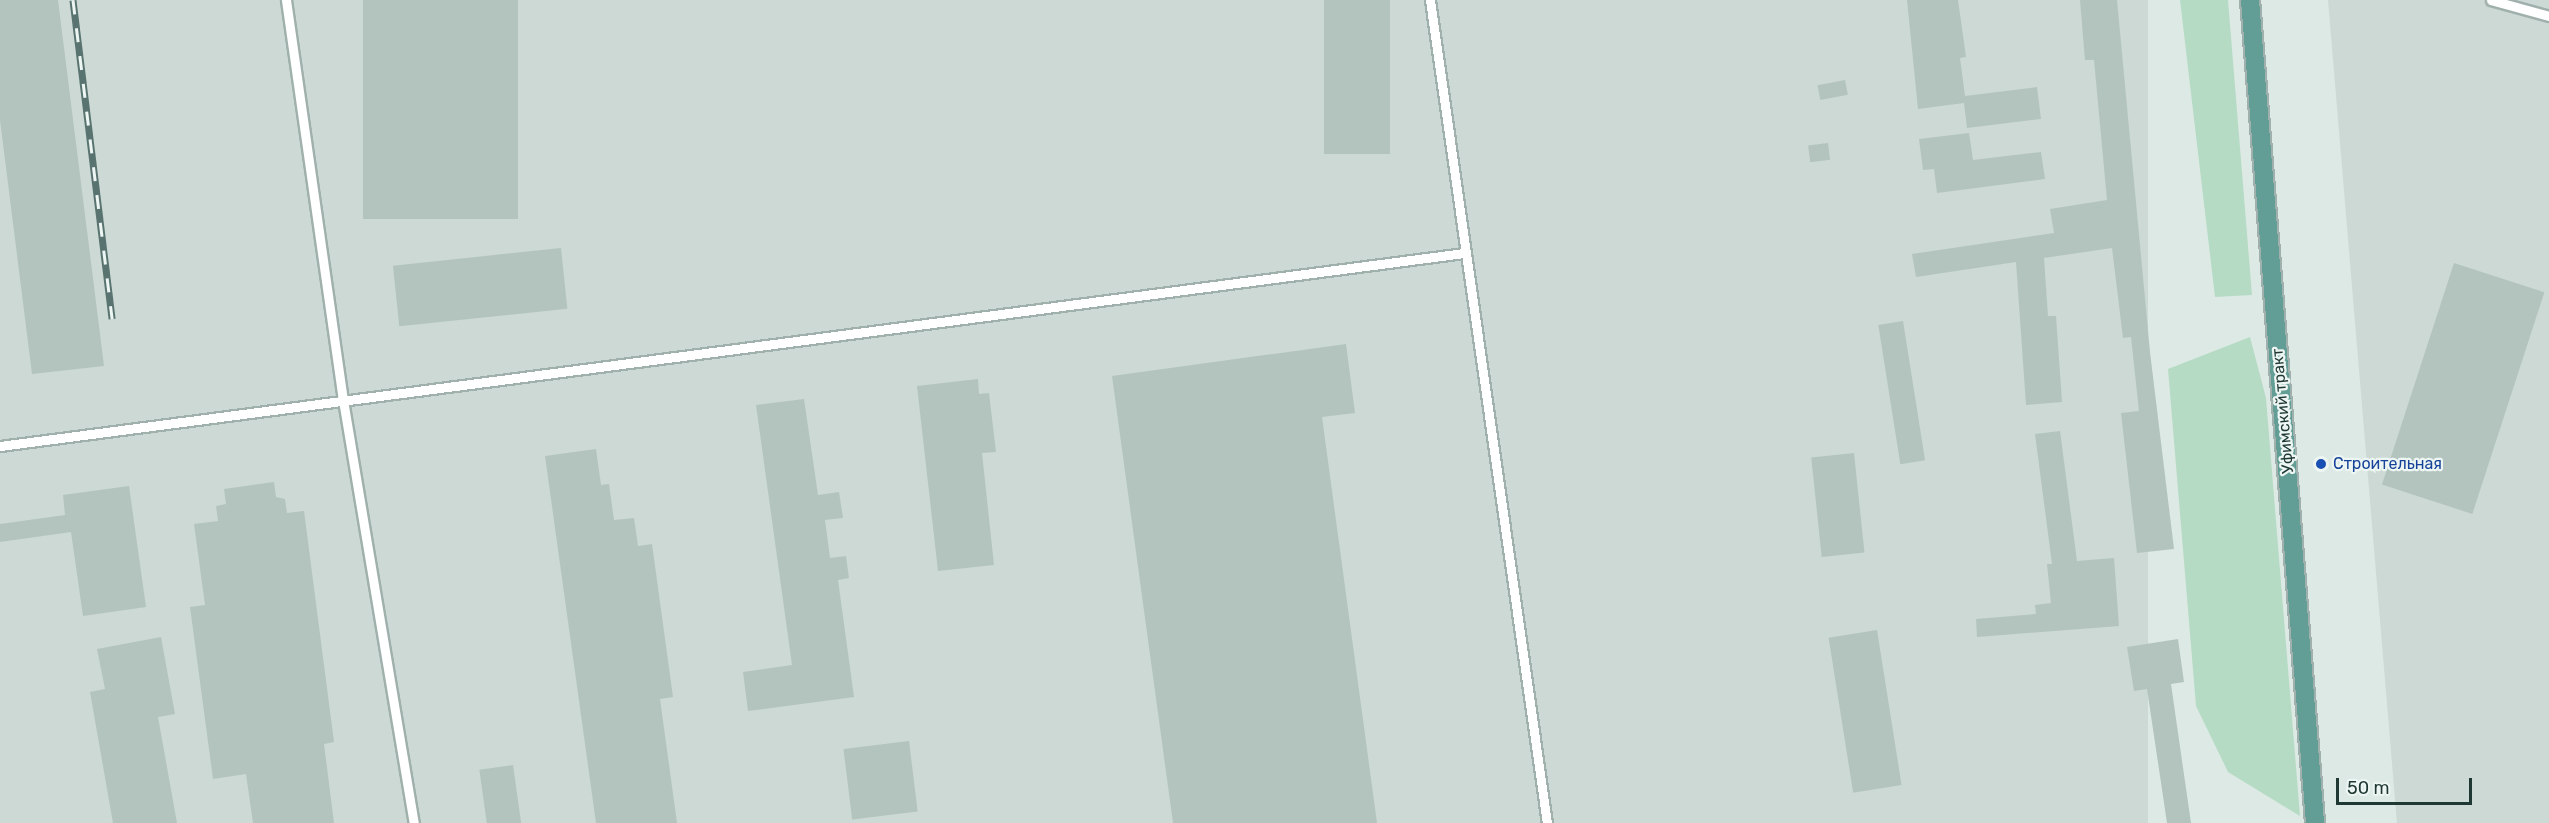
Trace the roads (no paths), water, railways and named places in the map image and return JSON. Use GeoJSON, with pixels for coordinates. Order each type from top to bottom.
{"type":"FeatureCollection","features":[{"type":"Feature","properties":{"kind":"main road","name":"Уфимский тракт"},"geometry":{"type":"LineString","coordinates":[[2250,0],[2315,823]]}},
{"type":"Feature","properties":{"kind":"lane"},"geometry":{"type":"LineString","coordinates":[[286,0],[343,400],[414,823]]}},
{"type":"Feature","properties":{"kind":"lane"},"geometry":{"type":"LineString","coordinates":[[1430,0],[1464,253],[1547,823]]}},
{"type":"Feature","properties":{"kind":"lane"},"geometry":{"type":"LineString","coordinates":[[2491,0],[2549,16]]}},
{"type":"Feature","properties":{"kind":"lane"},"geometry":{"type":"LineString","coordinates":[[0,446],[1464,253]]}},
{"type":"Feature","properties":{"kind":"railway"},"geometry":{"type":"LineString","coordinates":[[73,0],[112,319]]}},
{"type":"Feature","properties":{"kind":"place","name":"Строительная"},"geometry":{"type":"Point","coordinates":[2321,464]}}]}
